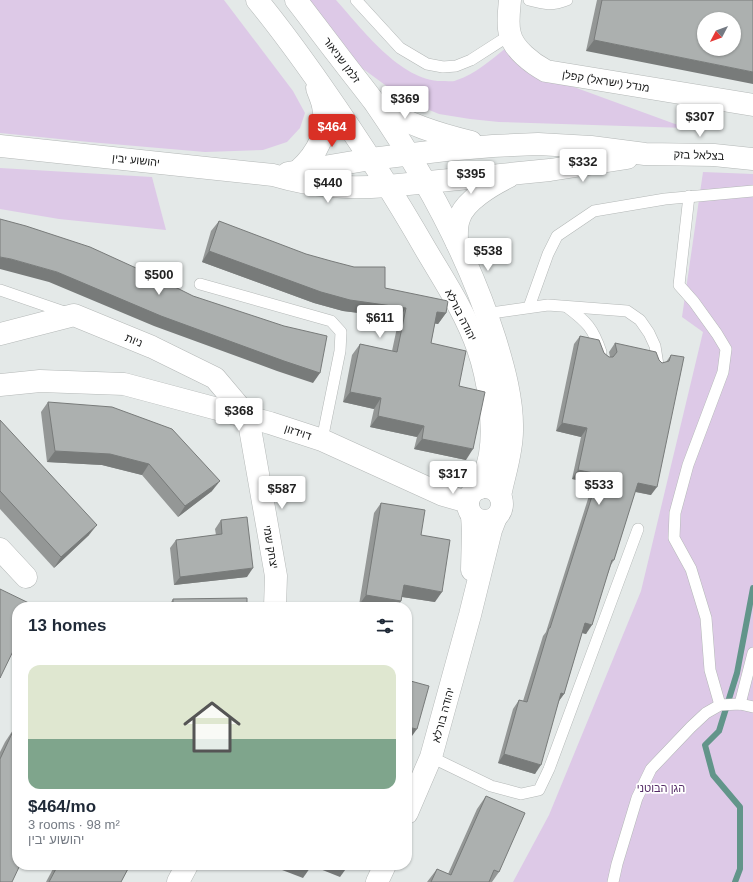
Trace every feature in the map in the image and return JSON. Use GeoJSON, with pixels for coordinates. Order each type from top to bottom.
{"type":"FeatureCollection","features":[{"type":"Feature","properties":{"kind":"street"},"geometry":{"type":"LineString","coordinates":[[257,0],[275,21],[371,159]]}},
{"type":"Feature","properties":{"kind":"street","name":"זלמן שניאור"},"geometry":{"type":"LineString","coordinates":[[296,0],[375,103],[424,183]]}},
{"type":"Feature","properties":{"kind":"street"},"geometry":{"type":"LineString","coordinates":[[510,0],[510,35]]}},
{"type":"Feature","properties":{"kind":"street","name":"מנדל (ישראל) קפלן"},"geometry":{"type":"LineString","coordinates":[[510,35],[514,43],[532,64],[546,71],[753,105]]}},
{"type":"Feature","properties":{"kind":"street"},"geometry":{"type":"LineString","coordinates":[[298,171],[308,162],[321,142],[325,125],[324,107],[311,72]]}},
{"type":"Feature","properties":{"kind":"street"},"geometry":{"type":"LineString","coordinates":[[375,103],[397,117],[427,130],[493,146]]}},
{"type":"Feature","properties":{"kind":"street","name":"בצלאל בזק"},"geometry":{"type":"LineString","coordinates":[[407,154],[493,146],[538,144],[592,147],[645,154],[714,155],[753,159]]}},
{"type":"Feature","properties":{"kind":"street","name":"יהושוע יבין"},"geometry":{"type":"LineString","coordinates":[[0,146],[272,175],[297,182],[327,187],[345,188],[388,186]]}},
{"type":"Feature","properties":{"kind":"street","name":"יהושוע יבין"},"geometry":{"type":"LineString","coordinates":[[272,175],[407,154]]}},
{"type":"Feature","properties":{"kind":"street","name":"בצלאל בזק"},"geometry":{"type":"LineString","coordinates":[[388,186],[515,174],[587,165],[645,154]]}},
{"type":"Feature","properties":{"kind":"street","name":"יהודה בורלא"},"geometry":{"type":"LineString","coordinates":[[371,159],[465,318],[478,349],[487,385],[492,428],[483,504]]}},
{"type":"Feature","properties":{"kind":"street"},"geometry":{"type":"LineString","coordinates":[[457,244],[456,229],[464,208],[484,191],[515,174]]}},
{"type":"Feature","properties":{"kind":"street","name":"יהודה בורלא"},"geometry":{"type":"LineString","coordinates":[[412,801],[431,757],[470,615],[473,531],[483,504],[510,454],[512,430],[507,383],[486,314],[457,244],[424,183]]}},
{"type":"Feature","properties":{"kind":"street"},"geometry":{"type":"LineString","coordinates":[[0,334],[74,315]]}},
{"type":"Feature","properties":{"kind":"street","name":"ניות"},"geometry":{"type":"LineString","coordinates":[[74,315],[152,347],[215,378],[248,417]]}},
{"type":"Feature","properties":{"kind":"street","name":"דוידזון"},"geometry":{"type":"LineString","coordinates":[[0,385],[40,381],[124,384],[270,423],[322,440],[443,495],[483,504]]}},
{"type":"Feature","properties":{"kind":"street","name":"יצחק שמי"},"geometry":{"type":"LineString","coordinates":[[248,417],[276,576],[275,602]]}},
{"type":"Feature","properties":{"kind":"street"},"geometry":{"type":"LineString","coordinates":[[0,549],[26,577]]}},
{"type":"Feature","properties":{"kind":"street"},"geometry":{"type":"LineString","coordinates":[[178,882],[184,870]]}},
{"type":"Feature","properties":{"kind":"street"},"geometry":{"type":"LineString","coordinates":[[377,882],[383,870]]}},
{"type":"Feature","properties":{"kind":"lane"},"geometry":{"type":"LineString","coordinates":[[356,0],[400,48],[427,64],[443,67],[456,66],[471,60],[510,35]]}},
{"type":"Feature","properties":{"kind":"lane"},"geometry":{"type":"LineString","coordinates":[[528,0],[547,5],[567,0]]}},
{"type":"Feature","properties":{"kind":"lane"},"geometry":{"type":"LineString","coordinates":[[529,308],[548,254],[557,236],[594,211],[665,199],[753,191]]}},
{"type":"Feature","properties":{"kind":"lane"},"geometry":{"type":"LineString","coordinates":[[689,196],[679,285],[718,334],[726,349],[722,372],[686,472],[675,513],[674,538],[691,569],[706,618],[710,670],[720,705]]}},
{"type":"Feature","properties":{"kind":"lane"},"geometry":{"type":"LineString","coordinates":[[200,284],[331,321],[341,332],[340,352],[322,440]]}},
{"type":"Feature","properties":{"kind":"lane"},"geometry":{"type":"LineString","coordinates":[[0,290],[74,315]]}},
{"type":"Feature","properties":{"kind":"lane"},"geometry":{"type":"LineString","coordinates":[[465,318],[548,305],[627,311],[640,320],[650,333],[655,346],[658,365]]}},
{"type":"Feature","properties":{"kind":"lane"},"geometry":{"type":"LineString","coordinates":[[566,306],[582,318],[593,331],[604,359]]}},
{"type":"Feature","properties":{"kind":"lane"},"geometry":{"type":"LineString","coordinates":[[431,757],[491,786],[521,794],[539,790],[549,769],[638,530]]}},
{"type":"Feature","properties":{"kind":"lane"},"geometry":{"type":"LineString","coordinates":[[740,704],[753,653]]}},
{"type":"Feature","properties":{"kind":"lane"},"geometry":{"type":"LineString","coordinates":[[613,882],[637,798],[651,769],[690,726],[706,713],[720,705],[740,704],[753,707]]}},
{"type":"Feature","properties":{"kind":"green space"},"geometry":{"type":"Polygon","coordinates":[[[0,0],[224,0],[293,91],[305,113],[300,128],[287,142],[263,150],[205,152],[0,133],[0,0]]]}},
{"type":"Feature","properties":{"kind":"green space"},"geometry":{"type":"Polygon","coordinates":[[[305,0],[336,0],[384,52],[414,74],[429,80],[456,81],[483,66],[506,48],[541,75],[686,128],[499,122],[439,114],[417,105],[396,93],[351,60],[305,0]]]}},
{"type":"Feature","properties":{"kind":"green space"},"geometry":{"type":"Polygon","coordinates":[[[0,168],[152,177],[166,230],[59,219],[0,209],[0,168]]]}},
{"type":"Feature","properties":{"kind":"green space","name":"הגן הבוטני"},"geometry":{"type":"Polygon","coordinates":[[[703,172],[753,174],[753,882],[513,882],[549,815],[641,591],[703,332],[682,317],[703,172]]]}},
{"type":"Feature","properties":{"kind":"building"},"geometry":{"type":"Polygon","coordinates":[[[602,0],[753,0],[753,72],[594,40],[602,0]]]}},
{"type":"Feature","properties":{"kind":"building"},"geometry":{"type":"Polygon","coordinates":[[[0,219],[90,247],[193,296],[284,326],[327,336],[320,373],[161,316],[57,272],[0,257],[0,219]]]}},
{"type":"Feature","properties":{"kind":"building"},"geometry":{"type":"Polygon","coordinates":[[[219,221],[306,254],[331,261],[354,267],[385,267],[385,288],[448,301],[446,313],[437,312],[431,343],[466,351],[459,386],[485,392],[473,449],[422,439],[424,426],[378,416],[381,398],[350,392],[360,344],[397,352],[406,308],[350,300],[321,292],[209,251],[219,221]]]}},
{"type":"Feature","properties":{"kind":"building"},"geometry":{"type":"Polygon","coordinates":[[[580,336],[599,340],[604,353],[609,357],[613,357],[617,352],[615,343],[656,352],[662,363],[669,361],[671,355],[684,357],[657,487],[638,483],[592,625],[585,623],[564,694],[561,693],[541,765],[504,754],[519,700],[527,702],[549,628],[599,474],[578,470],[587,428],[562,423],[580,336]]]}},
{"type":"Feature","properties":{"kind":"building"},"geometry":{"type":"Polygon","coordinates":[[[48,402],[112,407],[172,429],[220,481],[185,506],[149,464],[110,454],[55,451],[48,402]]]}},
{"type":"Feature","properties":{"kind":"building"},"geometry":{"type":"Polygon","coordinates":[[[0,420],[97,525],[61,557],[0,491],[0,420]]]}},
{"type":"Feature","properties":{"kind":"building"},"geometry":{"type":"Polygon","coordinates":[[[381,503],[425,510],[421,535],[450,540],[442,592],[404,585],[401,601],[366,595],[381,503]]]}},
{"type":"Feature","properties":{"kind":"building"},"geometry":{"type":"Polygon","coordinates":[[[247,517],[253,568],[180,577],[176,540],[222,534],[221,520],[247,517]]]}},
{"type":"Feature","properties":{"kind":"building"},"geometry":{"type":"Polygon","coordinates":[[[0,589],[27,602],[12,602],[12,653],[0,678],[0,589]]]}},
{"type":"Feature","properties":{"kind":"building"},"geometry":{"type":"Polygon","coordinates":[[[247,598],[247,602],[173,602],[173,599],[247,598]]]}},
{"type":"Feature","properties":{"kind":"building"},"geometry":{"type":"Polygon","coordinates":[[[412,681],[429,686],[417,729],[412,728],[412,681]]]}},
{"type":"Feature","properties":{"kind":"building"},"geometry":{"type":"Polygon","coordinates":[[[12,733],[12,870],[18,870],[12,882],[0,882],[0,759],[12,733]]]}},
{"type":"Feature","properties":{"kind":"building"},"geometry":{"type":"Polygon","coordinates":[[[486,796],[525,813],[499,872],[494,870],[489,882],[431,882],[437,869],[451,875],[486,796]]]}},
{"type":"Feature","properties":{"kind":"building"},"geometry":{"type":"Polygon","coordinates":[[[55,870],[127,870],[121,882],[49,882],[55,870]]]}},
{"type":"Feature","properties":{"kind":"waterway"},"geometry":{"type":"LineString","coordinates":[[735,882],[740,869],[740,807],[713,775],[705,745],[719,731],[737,673],[753,588]]}}]}
